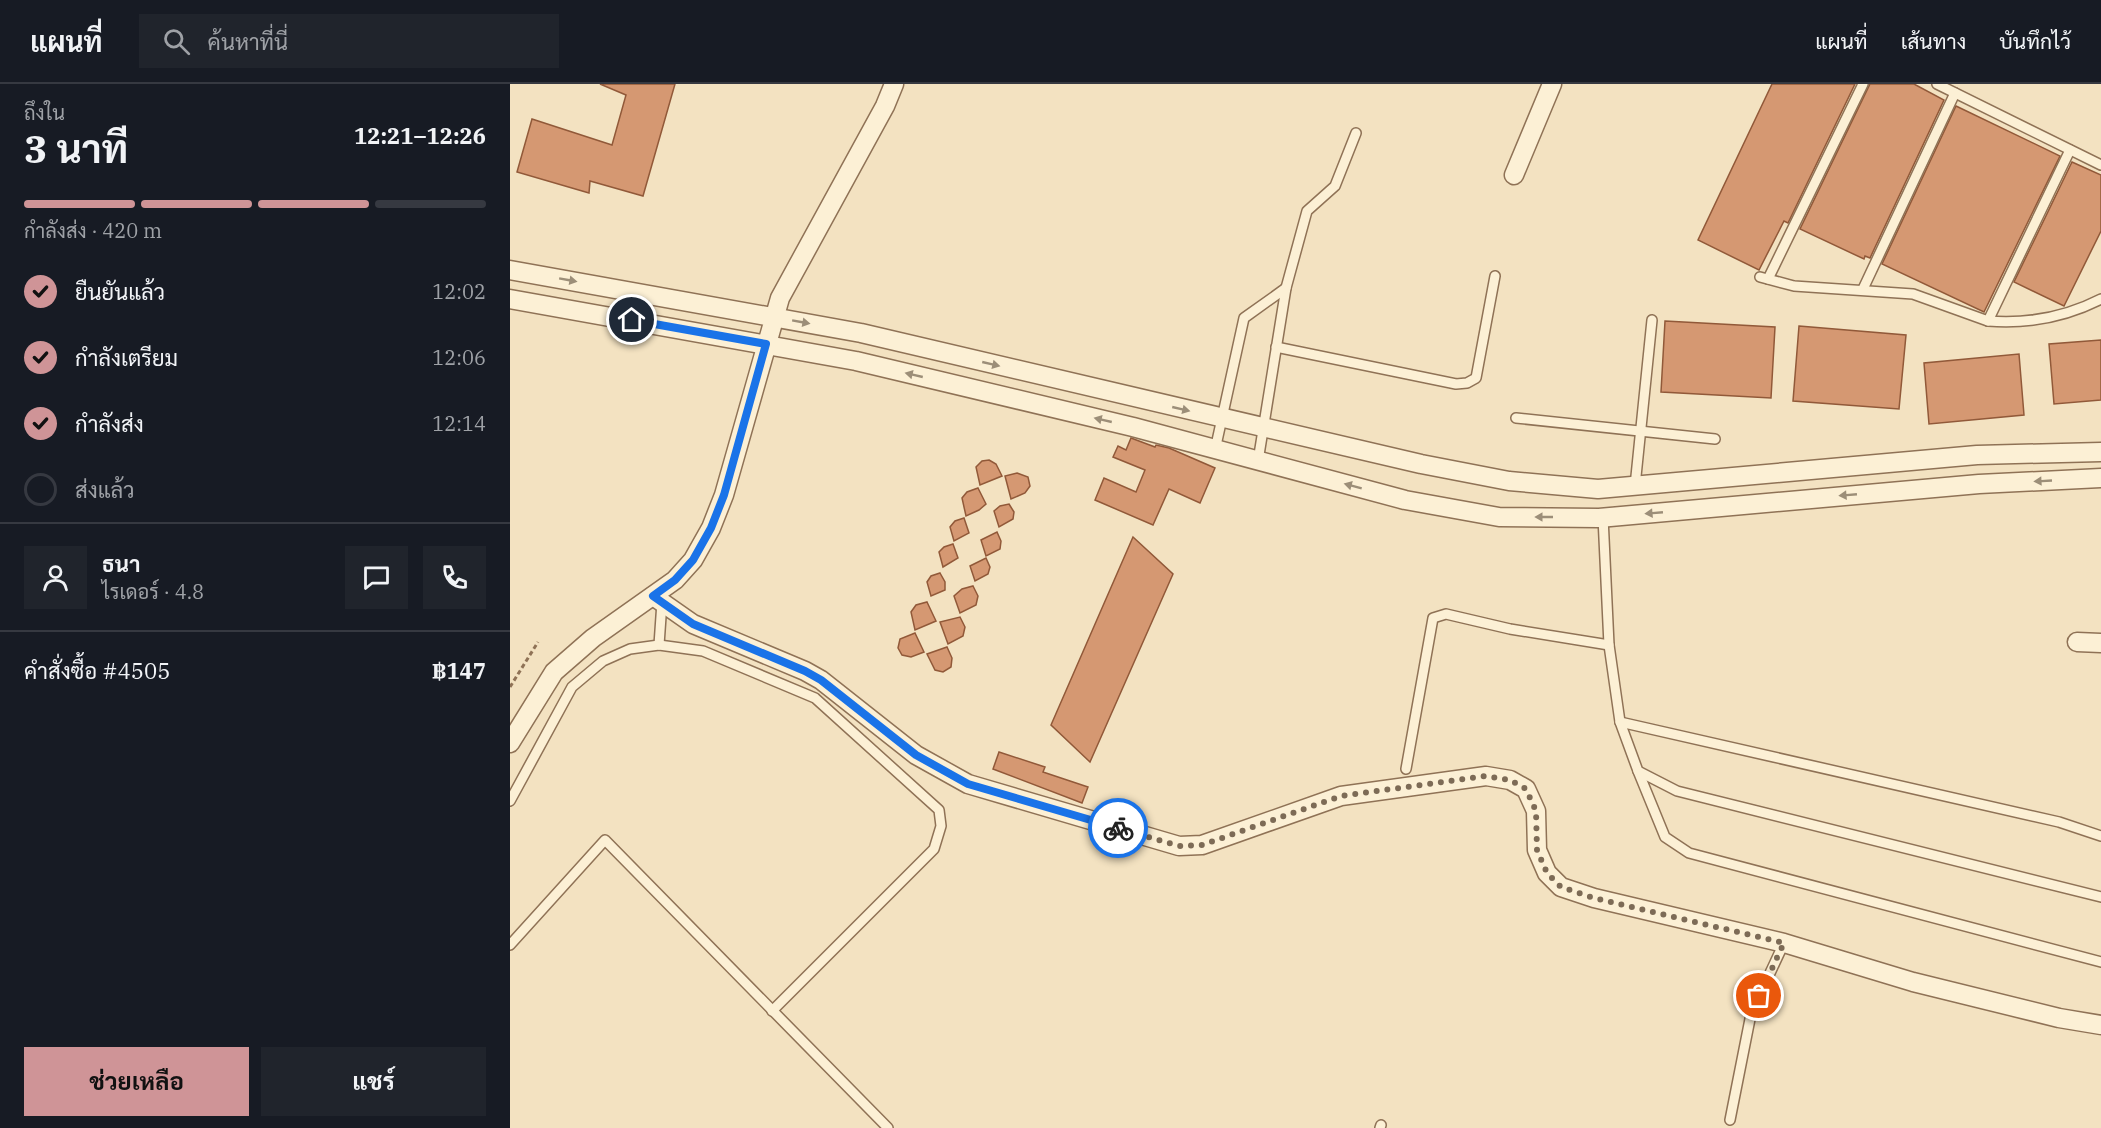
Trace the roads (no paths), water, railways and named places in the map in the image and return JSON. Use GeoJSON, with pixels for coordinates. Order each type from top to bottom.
{"type":"FeatureCollection","features":[{"type":"Feature","properties":{"kind":"street"},"geometry":{"type":"LineString","coordinates":[[510,743],[554,672],[593,638],[657,599],[687,567],[711,528],[724,495],[780,298],[894,84]]}},
{"type":"Feature","properties":{"kind":"street"},"geometry":{"type":"LineString","coordinates":[[1514,175],[1552,84]]}},
{"type":"Feature","properties":{"kind":"street"},"geometry":{"type":"LineString","coordinates":[[510,270],[861,333],[1222,419],[1421,464],[1509,481],[1598,489],[1977,455],[2101,452]]}},
{"type":"Feature","properties":{"kind":"street"},"geometry":{"type":"LineString","coordinates":[[510,299],[867,364],[1215,450],[1405,500],[1499,517],[1603,518],[1979,484],[2101,478]]}},
{"type":"Feature","properties":{"kind":"street"},"geometry":{"type":"LineString","coordinates":[[657,599],[693,624],[805,671],[821,680],[916,755],[968,784],[1179,846],[1202,845],[1341,796],[1486,776],[1510,780],[1526,789],[1536,811],[1537,850],[1547,873],[1561,887],[1594,898],[1784,943],[1913,982],[2059,1018],[2101,1025]]}},
{"type":"Feature","properties":{"kind":"street"},"geometry":{"type":"LineString","coordinates":[[2077,642],[2101,644]]}},
{"type":"Feature","properties":{"kind":"lane"},"geometry":{"type":"LineString","coordinates":[[1863,84],[1764,278],[1794,286],[1913,294],[1988,321],[2048,318],[2084,308],[2101,299]]}},
{"type":"Feature","properties":{"kind":"lane"},"geometry":{"type":"LineString","coordinates":[[1937,84],[2101,165]]}},
{"type":"Feature","properties":{"kind":"lane"},"geometry":{"type":"LineString","coordinates":[[1863,289],[1955,93]]}},
{"type":"Feature","properties":{"kind":"lane"},"geometry":{"type":"LineString","coordinates":[[1258,461],[1286,288],[1307,211],[1335,186],[1356,133]]}},
{"type":"Feature","properties":{"kind":"lane"},"geometry":{"type":"LineString","coordinates":[[1988,321],[2070,150]]}},
{"type":"Feature","properties":{"kind":"lane"},"geometry":{"type":"LineString","coordinates":[[1276,347],[1456,384],[1467,383],[1476,378],[1495,276]]}},
{"type":"Feature","properties":{"kind":"lane"},"geometry":{"type":"LineString","coordinates":[[1215,450],[1244,318],[1286,288]]}},
{"type":"Feature","properties":{"kind":"lane"},"geometry":{"type":"LineString","coordinates":[[1635,486],[1652,320]]}},
{"type":"Feature","properties":{"kind":"lane"},"geometry":{"type":"LineString","coordinates":[[1516,418],[1715,440]]}},
{"type":"Feature","properties":{"kind":"lane"},"geometry":{"type":"LineString","coordinates":[[1603,518],[1610,645],[1620,722],[1665,837],[1689,853],[2101,962]]}},
{"type":"Feature","properties":{"kind":"lane"},"geometry":{"type":"LineString","coordinates":[[657,599],[659,645]]}},
{"type":"Feature","properties":{"kind":"lane"},"geometry":{"type":"LineString","coordinates":[[1406,769],[1433,618],[1436,616],[1446,614],[1510,629],[1610,645]]}},
{"type":"Feature","properties":{"kind":"lane"},"geometry":{"type":"LineString","coordinates":[[510,801],[572,687],[603,661],[630,649],[659,645],[703,651],[815,698],[939,810],[941,826],[934,849],[772,1011]]}},
{"type":"Feature","properties":{"kind":"lane"},"geometry":{"type":"LineString","coordinates":[[1620,722],[2059,822],[2101,836]]}},
{"type":"Feature","properties":{"kind":"lane"},"geometry":{"type":"LineString","coordinates":[[1638,771],[1677,792],[2101,897]]}},
{"type":"Feature","properties":{"kind":"lane"},"geometry":{"type":"LineString","coordinates":[[510,945],[605,840],[888,1128]]}},
{"type":"Feature","properties":{"kind":"lane"},"geometry":{"type":"LineString","coordinates":[[1730,1120],[1751,1014],[1784,943]]}}]}
